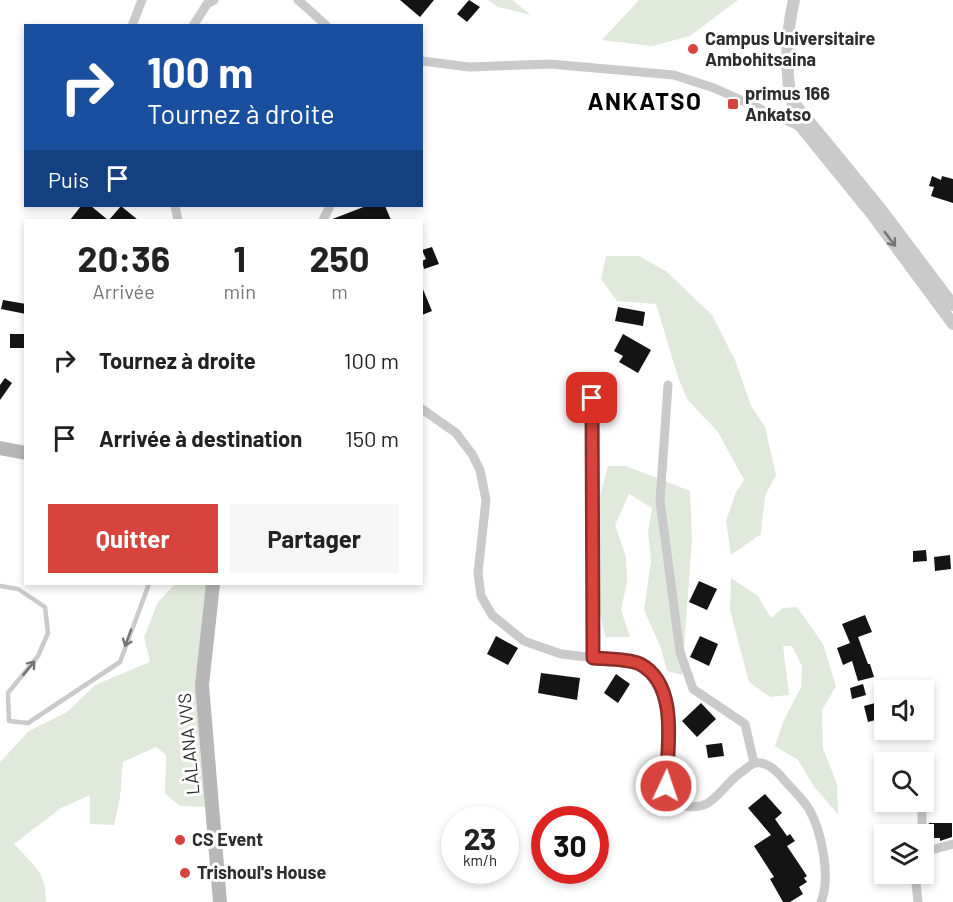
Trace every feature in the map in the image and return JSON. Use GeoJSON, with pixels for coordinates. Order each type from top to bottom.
{"type":"FeatureCollection","features":[{"type":"Feature","properties":{"kind":"main road"},"geometry":{"type":"LineString","coordinates":[[0,448],[24,453]]}},
{"type":"Feature","properties":{"kind":"main road","name":"LÀLANA VVS"},"geometry":{"type":"LineString","coordinates":[[213,585],[202,685],[220,902]]}},
{"type":"Feature","properties":{"kind":"street"},"geometry":{"type":"LineString","coordinates":[[133,24],[142,0]]}},
{"type":"Feature","properties":{"kind":"street"},"geometry":{"type":"LineString","coordinates":[[194,24],[207,4],[214,0]]}},
{"type":"Feature","properties":{"kind":"street"},"geometry":{"type":"LineString","coordinates":[[298,0],[325,24]]}},
{"type":"Feature","properties":{"kind":"street"},"geometry":{"type":"LineString","coordinates":[[794,0],[788,39],[791,99],[794,113],[801,127],[871,213],[953,324]]}},
{"type":"Feature","properties":{"kind":"street"},"geometry":{"type":"LineString","coordinates":[[423,61],[469,67],[550,64],[674,75],[714,88],[821,136]]}},
{"type":"Feature","properties":{"kind":"street"},"geometry":{"type":"LineString","coordinates":[[791,99],[880,208],[953,305]]}},
{"type":"Feature","properties":{"kind":"street"},"geometry":{"type":"LineString","coordinates":[[668,385],[660,501],[680,652],[693,689],[745,724],[754,763]]}},
{"type":"Feature","properties":{"kind":"street"},"geometry":{"type":"LineString","coordinates":[[592,398],[593,658]]}},
{"type":"Feature","properties":{"kind":"street"},"geometry":{"type":"LineString","coordinates":[[423,410],[456,433],[472,454],[480,470],[486,500],[478,573],[481,596],[492,615],[524,641],[561,654],[638,663],[650,672],[667,698],[669,712],[666,786],[675,803],[689,808],[706,806],[740,773],[754,763],[765,764],[777,771],[809,809],[821,843],[826,869],[826,890],[821,902]]}},
{"type":"Feature","properties":{"kind":"street"},"geometry":{"type":"LineString","coordinates":[[934,849],[953,844]]}},
{"type":"Feature","properties":{"kind":"street"},"geometry":{"type":"LineString","coordinates":[[916,884],[918,902]]}},
{"type":"Feature","properties":{"kind":"lane"},"geometry":{"type":"LineString","coordinates":[[0,586],[18,589],[45,607],[48,633],[38,656],[8,693],[9,721],[28,723],[120,662],[149,585]]}},
{"type":"Feature","properties":{"kind":"shaded area"},"geometry":{"type":"Polygon","coordinates":[[[488,0],[512,0],[531,15],[498,7],[488,0]]]}},
{"type":"Feature","properties":{"kind":"shaded area"},"geometry":{"type":"Polygon","coordinates":[[[639,0],[738,0],[690,36],[652,46],[602,40],[639,0]]]}},
{"type":"Feature","properties":{"kind":"shaded area"},"geometry":{"type":"Polygon","coordinates":[[[606,256],[639,256],[666,271],[712,315],[735,360],[751,406],[765,427],[776,475],[765,496],[761,534],[731,555],[726,521],[736,492],[744,480],[718,432],[687,399],[656,304],[617,301],[601,279],[606,256]]]}},
{"type":"Feature","properties":{"kind":"shaded area"},"geometry":{"type":"Polygon","coordinates":[[[608,466],[626,466],[690,491],[692,540],[682,675],[667,671],[661,648],[644,610],[651,561],[648,533],[652,508],[629,494],[615,525],[626,557],[627,582],[621,610],[630,637],[605,637],[596,593],[599,550],[595,513],[608,466]]]}},
{"type":"Feature","properties":{"kind":"shaded area"},"geometry":{"type":"Polygon","coordinates":[[[731,578],[758,596],[771,618],[783,608],[797,607],[823,644],[836,686],[822,710],[823,749],[837,784],[838,814],[815,788],[798,760],[775,746],[783,722],[801,687],[802,666],[792,646],[783,646],[789,695],[770,697],[749,682],[730,610],[731,578]]]}},
{"type":"Feature","properties":{"kind":"shaded area"},"geometry":{"type":"Polygon","coordinates":[[[174,585],[208,585],[208,807],[180,806],[165,794],[166,755],[156,747],[123,762],[120,797],[114,825],[90,824],[90,795],[61,808],[14,844],[41,876],[46,902],[0,902],[0,762],[29,731],[67,712],[95,685],[150,662],[144,637],[158,602],[174,585]]]}},
{"type":"Feature","properties":{"kind":"building"},"geometry":{"type":"Polygon","coordinates":[[[400,0],[434,0],[420,17],[400,0]]]}},
{"type":"Feature","properties":{"kind":"building"},"geometry":{"type":"Polygon","coordinates":[[[469,0],[480,7],[467,22],[457,14],[469,0]]]}},
{"type":"Feature","properties":{"kind":"building"},"geometry":{"type":"Polygon","coordinates":[[[932,176],[941,180],[942,176],[953,179],[953,203],[931,196],[934,187],[929,186],[932,176]]]}},
{"type":"Feature","properties":{"kind":"building"},"geometry":{"type":"Polygon","coordinates":[[[80,207],[92,207],[107,219],[71,219],[80,207]]]}},
{"type":"Feature","properties":{"kind":"building"},"geometry":{"type":"Polygon","coordinates":[[[122,207],[137,219],[110,219],[122,207]]]}},
{"type":"Feature","properties":{"kind":"building"},"geometry":{"type":"Polygon","coordinates":[[[363,207],[385,207],[391,219],[333,219],[363,207]]]}},
{"type":"Feature","properties":{"kind":"building"},"geometry":{"type":"Polygon","coordinates":[[[432,247],[439,264],[424,269],[423,260],[426,259],[423,250],[432,247]]]}},
{"type":"Feature","properties":{"kind":"building"},"geometry":{"type":"Polygon","coordinates":[[[423,289],[432,311],[423,315],[423,289]]]}},
{"type":"Feature","properties":{"kind":"building"},"geometry":{"type":"Polygon","coordinates":[[[3,300],[24,304],[24,314],[1,309],[3,300]]]}},
{"type":"Feature","properties":{"kind":"building"},"geometry":{"type":"Polygon","coordinates":[[[618,307],[645,312],[643,326],[615,321],[618,307]]]}},
{"type":"Feature","properties":{"kind":"building"},"geometry":{"type":"Polygon","coordinates":[[[10,334],[24,334],[24,348],[10,348],[10,334]]]}},
{"type":"Feature","properties":{"kind":"building"},"geometry":{"type":"Polygon","coordinates":[[[623,334],[651,350],[638,373],[619,362],[623,356],[614,351],[623,334]]]}},
{"type":"Feature","properties":{"kind":"building"},"geometry":{"type":"Polygon","coordinates":[[[5,378],[12,383],[0,400],[0,385],[5,378]]]}},
{"type":"Feature","properties":{"kind":"building"},"geometry":{"type":"Polygon","coordinates":[[[926,550],[927,561],[913,562],[913,551],[926,550]]]}},
{"type":"Feature","properties":{"kind":"building"},"geometry":{"type":"Polygon","coordinates":[[[950,555],[951,569],[935,571],[934,557],[950,555]]]}},
{"type":"Feature","properties":{"kind":"building"},"geometry":{"type":"Polygon","coordinates":[[[699,581],[717,589],[707,610],[689,602],[699,581]]]}},
{"type":"Feature","properties":{"kind":"building"},"geometry":{"type":"Polygon","coordinates":[[[865,615],[872,632],[858,637],[874,677],[858,681],[852,661],[843,665],[837,648],[850,643],[842,624],[865,615]]]}},
{"type":"Feature","properties":{"kind":"building"},"geometry":{"type":"Polygon","coordinates":[[[496,636],[518,648],[508,665],[487,654],[496,636]]]}},
{"type":"Feature","properties":{"kind":"building"},"geometry":{"type":"Polygon","coordinates":[[[700,636],[718,644],[709,666],[690,657],[700,636]]]}},
{"type":"Feature","properties":{"kind":"building"},"geometry":{"type":"Polygon","coordinates":[[[541,673],[580,678],[577,700],[538,693],[541,673]]]}},
{"type":"Feature","properties":{"kind":"building"},"geometry":{"type":"Polygon","coordinates":[[[616,674],[630,684],[618,703],[604,693],[616,674]]]}},
{"type":"Feature","properties":{"kind":"building"},"geometry":{"type":"Polygon","coordinates":[[[863,684],[866,695],[852,699],[850,688],[863,684]]]}},
{"type":"Feature","properties":{"kind":"building"},"geometry":{"type":"Polygon","coordinates":[[[701,703],[716,719],[697,737],[682,721],[701,703]]]}},
{"type":"Feature","properties":{"kind":"building"},"geometry":{"type":"Polygon","coordinates":[[[874,703],[874,720],[868,722],[864,706],[874,703]]]}},
{"type":"Feature","properties":{"kind":"building"},"geometry":{"type":"Polygon","coordinates":[[[722,743],[724,756],[708,758],[706,745],[722,743]]]}},
{"type":"Feature","properties":{"kind":"building"},"geometry":{"type":"Polygon","coordinates":[[[765,794],[782,813],[775,819],[787,836],[790,834],[795,841],[787,846],[807,876],[804,878],[807,882],[799,887],[803,894],[790,902],[783,902],[770,879],[774,877],[754,846],[771,835],[748,808],[765,794]]]}},
{"type":"Feature","properties":{"kind":"building"},"geometry":{"type":"Polygon","coordinates":[[[952,823],[952,837],[940,841],[940,838],[934,838],[934,824],[929,824],[952,823]]]}},
{"type":"Feature","properties":{"kind":"place","name":"Campus Universitaire Ambohitsaina"},"geometry":{"type":"Point","coordinates":[693,49]}},
{"type":"Feature","properties":{"kind":"place","name":"primus 166 Ankatso"},"geometry":{"type":"Point","coordinates":[733,104]}},
{"type":"Feature","properties":{"kind":"place","name":"CS Event"},"geometry":{"type":"Point","coordinates":[180,840]}},
{"type":"Feature","properties":{"kind":"place","name":"Trishoul's House"},"geometry":{"type":"Point","coordinates":[185,873]}},
{"type":"Feature","properties":{"kind":"district","name":"ANKATSO"},"geometry":{"type":"Point","coordinates":[645,102]}},
{"type":"Feature","properties":{"kind":"route"},"geometry":{"type":"LineString","coordinates":[[592,398],[593,658],[638,663],[650,672],[667,698],[669,712],[666,786]]}}]}
